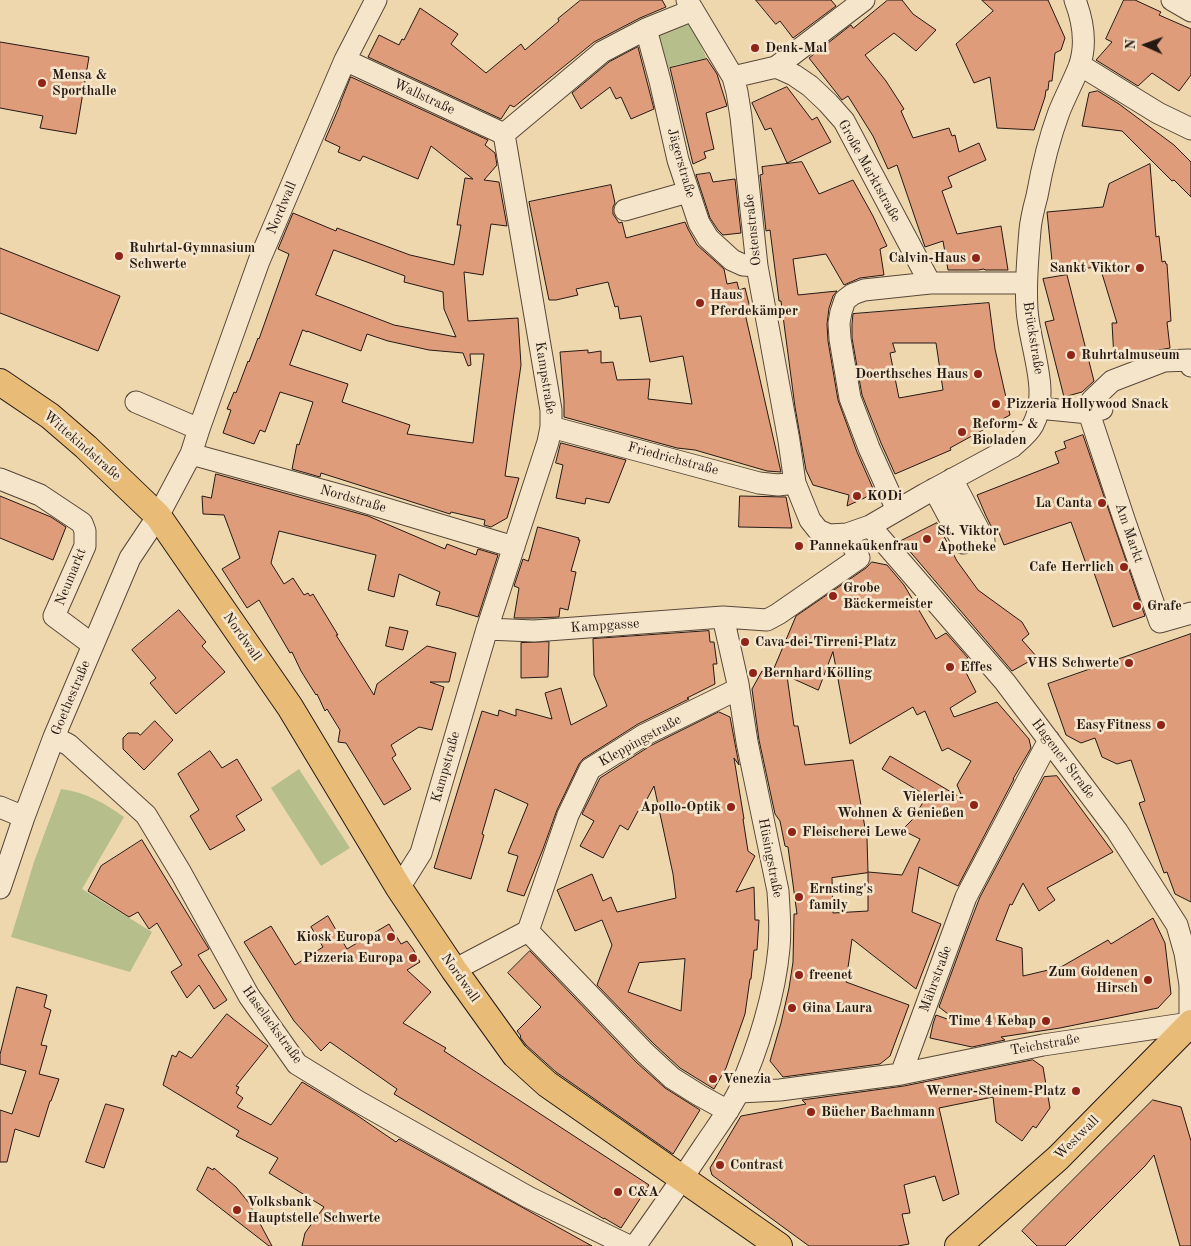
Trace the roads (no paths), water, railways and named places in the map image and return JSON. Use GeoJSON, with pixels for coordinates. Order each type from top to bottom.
{"type":"FeatureCollection","features":[{"type":"Feature","properties":{"kind":"main road","name":"Wittekindstraße"},"geometry":{"type":"LineString","coordinates":[[0,382],[50,416],[86,447],[158,516]]}},
{"type":"Feature","properties":{"kind":"main road","name":"Nordwall"},"geometry":{"type":"LineString","coordinates":[[158,516],[290,707],[399,888],[515,1056],[547,1084],[779,1246]]}},
{"type":"Feature","properties":{"kind":"main road","name":"Westwall"},"geometry":{"type":"LineString","coordinates":[[958,1246],[1058,1158],[1191,1025]]}},
{"type":"Feature","properties":{"kind":"street","name":"Nordwall"},"geometry":{"type":"LineString","coordinates":[[158,516],[191,454],[259,261],[345,60],[376,0]]}},
{"type":"Feature","properties":{"kind":"street"},"geometry":{"type":"LineString","coordinates":[[733,77],[776,67],[864,0]]}},
{"type":"Feature","properties":{"kind":"street","name":"Brückstraße"},"geometry":{"type":"LineString","coordinates":[[870,526],[1012,447],[1033,424],[1038,408],[1041,386],[1030,335],[1027,310],[1026,283],[1030,227],[1042,172],[1059,112],[1080,65],[1084,39],[1081,15],[1075,0]]}},
{"type":"Feature","properties":{"kind":"street"},"geometry":{"type":"LineString","coordinates":[[1172,0],[1191,11]]}},
{"type":"Feature","properties":{"kind":"street"},"geometry":{"type":"LineString","coordinates":[[504,134],[602,52],[690,5]]}},
{"type":"Feature","properties":{"kind":"street","name":"Ostenstraße"},"geometry":{"type":"LineString","coordinates":[[690,5],[733,77],[737,92],[757,266],[795,482],[810,520],[818,530],[829,535],[847,534],[870,526]]}},
{"type":"Feature","properties":{"kind":"street","name":"Jägerstraße"},"geometry":{"type":"LineString","coordinates":[[646,29],[678,160],[699,223],[708,238],[732,260],[743,265],[757,266]]}},
{"type":"Feature","properties":{"kind":"street","name":"Wallstraße"},"geometry":{"type":"LineString","coordinates":[[345,60],[504,134]]}},
{"type":"Feature","properties":{"kind":"street"},"geometry":{"type":"LineString","coordinates":[[1080,65],[1158,113],[1191,129]]}},
{"type":"Feature","properties":{"kind":"street","name":"Große Marktstraße"},"geometry":{"type":"LineString","coordinates":[[776,67],[794,75],[810,86],[844,122],[930,283]]}},
{"type":"Feature","properties":{"kind":"street","name":"Kampstraße"},"geometry":{"type":"LineString","coordinates":[[399,888],[421,853],[487,629],[548,442],[551,427],[550,410],[504,134]]}},
{"type":"Feature","properties":{"kind":"street"},"geometry":{"type":"LineString","coordinates":[[625,210],[688,192]]}},
{"type":"Feature","properties":{"kind":"street"},"geometry":{"type":"LineString","coordinates":[[897,510],[869,448],[850,398],[840,339],[841,312],[845,300],[864,290],[930,283],[1026,283]]}},
{"type":"Feature","properties":{"kind":"street"},"geometry":{"type":"LineString","coordinates":[[1038,408],[1096,411],[1092,400],[1112,381],[1164,361],[1190,362]]}},
{"type":"Feature","properties":{"kind":"street","name":"Am Markt"},"geometry":{"type":"LineString","coordinates":[[1081,393],[1096,411],[1160,622],[1191,613]]}},
{"type":"Feature","properties":{"kind":"street"},"geometry":{"type":"LineString","coordinates":[[136,402],[199,429]]}},
{"type":"Feature","properties":{"kind":"street","name":"Friedrichstraße"},"geometry":{"type":"LineString","coordinates":[[551,427],[758,483],[778,485],[795,482]]}},
{"type":"Feature","properties":{"kind":"street","name":"Nordstraße"},"geometry":{"type":"LineString","coordinates":[[191,454],[347,497],[514,547]]}},
{"type":"Feature","properties":{"kind":"street","name":"Neumarkt"},"geometry":{"type":"LineString","coordinates":[[0,479],[40,495],[82,522],[85,531],[85,546],[54,616],[93,645]]}},
{"type":"Feature","properties":{"kind":"street"},"geometry":{"type":"LineString","coordinates":[[934,489],[974,541],[952,479]]}},
{"type":"Feature","properties":{"kind":"street","name":"Goethestraße"},"geometry":{"type":"LineString","coordinates":[[0,888],[54,737],[93,645],[130,558],[158,516]]}},
{"type":"Feature","properties":{"kind":"street","name":"Hagener Straße"},"geometry":{"type":"LineString","coordinates":[[870,526],[1005,682],[1117,831],[1184,930],[1185,953],[1190,985],[1191,1025]]}},
{"type":"Feature","properties":{"kind":"street"},"geometry":{"type":"LineString","coordinates":[[723,618],[767,620],[778,614],[859,558],[847,534]]}},
{"type":"Feature","properties":{"kind":"street","name":"Kampgasse"},"geometry":{"type":"LineString","coordinates":[[487,629],[534,631],[723,618]]}},
{"type":"Feature","properties":{"kind":"street","name":"Hüsingstraße"},"geometry":{"type":"LineString","coordinates":[[635,1246],[728,1111],[739,1092],[766,1018],[780,948],[778,891],[723,618]]}},
{"type":"Feature","properties":{"kind":"street","name":"Kleppingstraße"},"geometry":{"type":"LineString","coordinates":[[528,931],[568,815],[590,769],[644,735],[738,689]]}},
{"type":"Feature","properties":{"kind":"street","name":"Haselackstraße"},"geometry":{"type":"LineString","coordinates":[[54,737],[69,745],[146,814],[249,996],[297,1064],[359,1102],[528,1198],[629,1246]]}},
{"type":"Feature","properties":{"kind":"street","name":"Mährstraße"},"geometry":{"type":"LineString","coordinates":[[901,1074],[966,897],[1049,740]]}},
{"type":"Feature","properties":{"kind":"street"},"geometry":{"type":"LineString","coordinates":[[0,808],[24,817]]}},
{"type":"Feature","properties":{"kind":"street"},"geometry":{"type":"LineString","coordinates":[[454,970],[528,931],[645,1053],[672,1078],[728,1111]]}},
{"type":"Feature","properties":{"kind":"street","name":"Teichstraße"},"geometry":{"type":"LineString","coordinates":[[901,1074],[1043,1045],[1191,1025]]}},
{"type":"Feature","properties":{"kind":"street"},"geometry":{"type":"LineString","coordinates":[[739,1092],[780,1090],[901,1074]]}},
{"type":"Feature","properties":{"kind":"place","name":"Denk-Mal"},"geometry":{"type":"Point","coordinates":[755,48]}},
{"type":"Feature","properties":{"kind":"place","name":"Mensa & Sporthalle"},"geometry":{"type":"Point","coordinates":[42,83]}},
{"type":"Feature","properties":{"kind":"place","name":"Ruhrtal-Gymnasium Schwerte"},"geometry":{"type":"Point","coordinates":[119,256]}},
{"type":"Feature","properties":{"kind":"place","name":"Calvin-Haus"},"geometry":{"type":"Point","coordinates":[976,258]}},
{"type":"Feature","properties":{"kind":"place","name":"Sankt Viktor"},"geometry":{"type":"Point","coordinates":[1140,268]}},
{"type":"Feature","properties":{"kind":"place","name":"Haus Pferdekämper"},"geometry":{"type":"Point","coordinates":[700,303]}},
{"type":"Feature","properties":{"kind":"place","name":"Ruhrtalmuseum"},"geometry":{"type":"Point","coordinates":[1071,355]}},
{"type":"Feature","properties":{"kind":"place","name":"Doerthsches Haus"},"geometry":{"type":"Point","coordinates":[978,374]}},
{"type":"Feature","properties":{"kind":"place","name":"Pizzeria Hollywood Snack"},"geometry":{"type":"Point","coordinates":[996,404]}},
{"type":"Feature","properties":{"kind":"place","name":"Reform- & Bioladen"},"geometry":{"type":"Point","coordinates":[962,432]}},
{"type":"Feature","properties":{"kind":"place","name":"KODi"},"geometry":{"type":"Point","coordinates":[857,496]}},
{"type":"Feature","properties":{"kind":"place","name":"La Canta"},"geometry":{"type":"Point","coordinates":[1102,503]}},
{"type":"Feature","properties":{"kind":"place","name":"St. Viktor Apotheke"},"geometry":{"type":"Point","coordinates":[927,539]}},
{"type":"Feature","properties":{"kind":"place","name":"Pannekaukenfrau"},"geometry":{"type":"Point","coordinates":[799,546]}},
{"type":"Feature","properties":{"kind":"place","name":"Cafe Herrlich"},"geometry":{"type":"Point","coordinates":[1124,567]}},
{"type":"Feature","properties":{"kind":"place","name":"Grobe Bäckermeister"},"geometry":{"type":"Point","coordinates":[833,596]}},
{"type":"Feature","properties":{"kind":"place","name":"Grafe"},"geometry":{"type":"Point","coordinates":[1137,606]}},
{"type":"Feature","properties":{"kind":"place","name":"Cava-dei-Tirreni-Platz"},"geometry":{"type":"Point","coordinates":[745,642]}},
{"type":"Feature","properties":{"kind":"place","name":"VHS Schwerte"},"geometry":{"type":"Point","coordinates":[1129,663]}},
{"type":"Feature","properties":{"kind":"place","name":"Effes"},"geometry":{"type":"Point","coordinates":[950,667]}},
{"type":"Feature","properties":{"kind":"place","name":"Bernhard Kölling"},"geometry":{"type":"Point","coordinates":[753,673]}},
{"type":"Feature","properties":{"kind":"place","name":"EasyFitness"},"geometry":{"type":"Point","coordinates":[1161,725]}},
{"type":"Feature","properties":{"kind":"place","name":"Vielerlei - Wohnen & Genießen"},"geometry":{"type":"Point","coordinates":[974,805]}},
{"type":"Feature","properties":{"kind":"place","name":"Apollo-Optik"},"geometry":{"type":"Point","coordinates":[731,807]}},
{"type":"Feature","properties":{"kind":"place","name":"Fleischerei Lewe"},"geometry":{"type":"Point","coordinates":[792,832]}},
{"type":"Feature","properties":{"kind":"place","name":"Ernsting's family"},"geometry":{"type":"Point","coordinates":[799,897]}},
{"type":"Feature","properties":{"kind":"place","name":"Kiosk Europa"},"geometry":{"type":"Point","coordinates":[391,937]}},
{"type":"Feature","properties":{"kind":"place","name":"Pizzeria Europa"},"geometry":{"type":"Point","coordinates":[413,958]}},
{"type":"Feature","properties":{"kind":"place","name":"freenet"},"geometry":{"type":"Point","coordinates":[799,975]}},
{"type":"Feature","properties":{"kind":"place","name":"Zum Goldenen Hirsch"},"geometry":{"type":"Point","coordinates":[1148,980]}},
{"type":"Feature","properties":{"kind":"place","name":"Gina Laura"},"geometry":{"type":"Point","coordinates":[792,1008]}},
{"type":"Feature","properties":{"kind":"place","name":"Time 4 Kebap"},"geometry":{"type":"Point","coordinates":[1046,1021]}},
{"type":"Feature","properties":{"kind":"place","name":"Venezia"},"geometry":{"type":"Point","coordinates":[713,1079]}},
{"type":"Feature","properties":{"kind":"place","name":"Werner-Steinem-Platz"},"geometry":{"type":"Point","coordinates":[1076,1091]}},
{"type":"Feature","properties":{"kind":"place","name":"Bücher Bachmann"},"geometry":{"type":"Point","coordinates":[811,1112]}},
{"type":"Feature","properties":{"kind":"place","name":"Contrast"},"geometry":{"type":"Point","coordinates":[720,1165]}},
{"type":"Feature","properties":{"kind":"place","name":"C&A"},"geometry":{"type":"Point","coordinates":[618,1192]}},
{"type":"Feature","properties":{"kind":"place","name":"Volksbank Hauptstelle Schwerte"},"geometry":{"type":"Point","coordinates":[237,1210]}}]}
